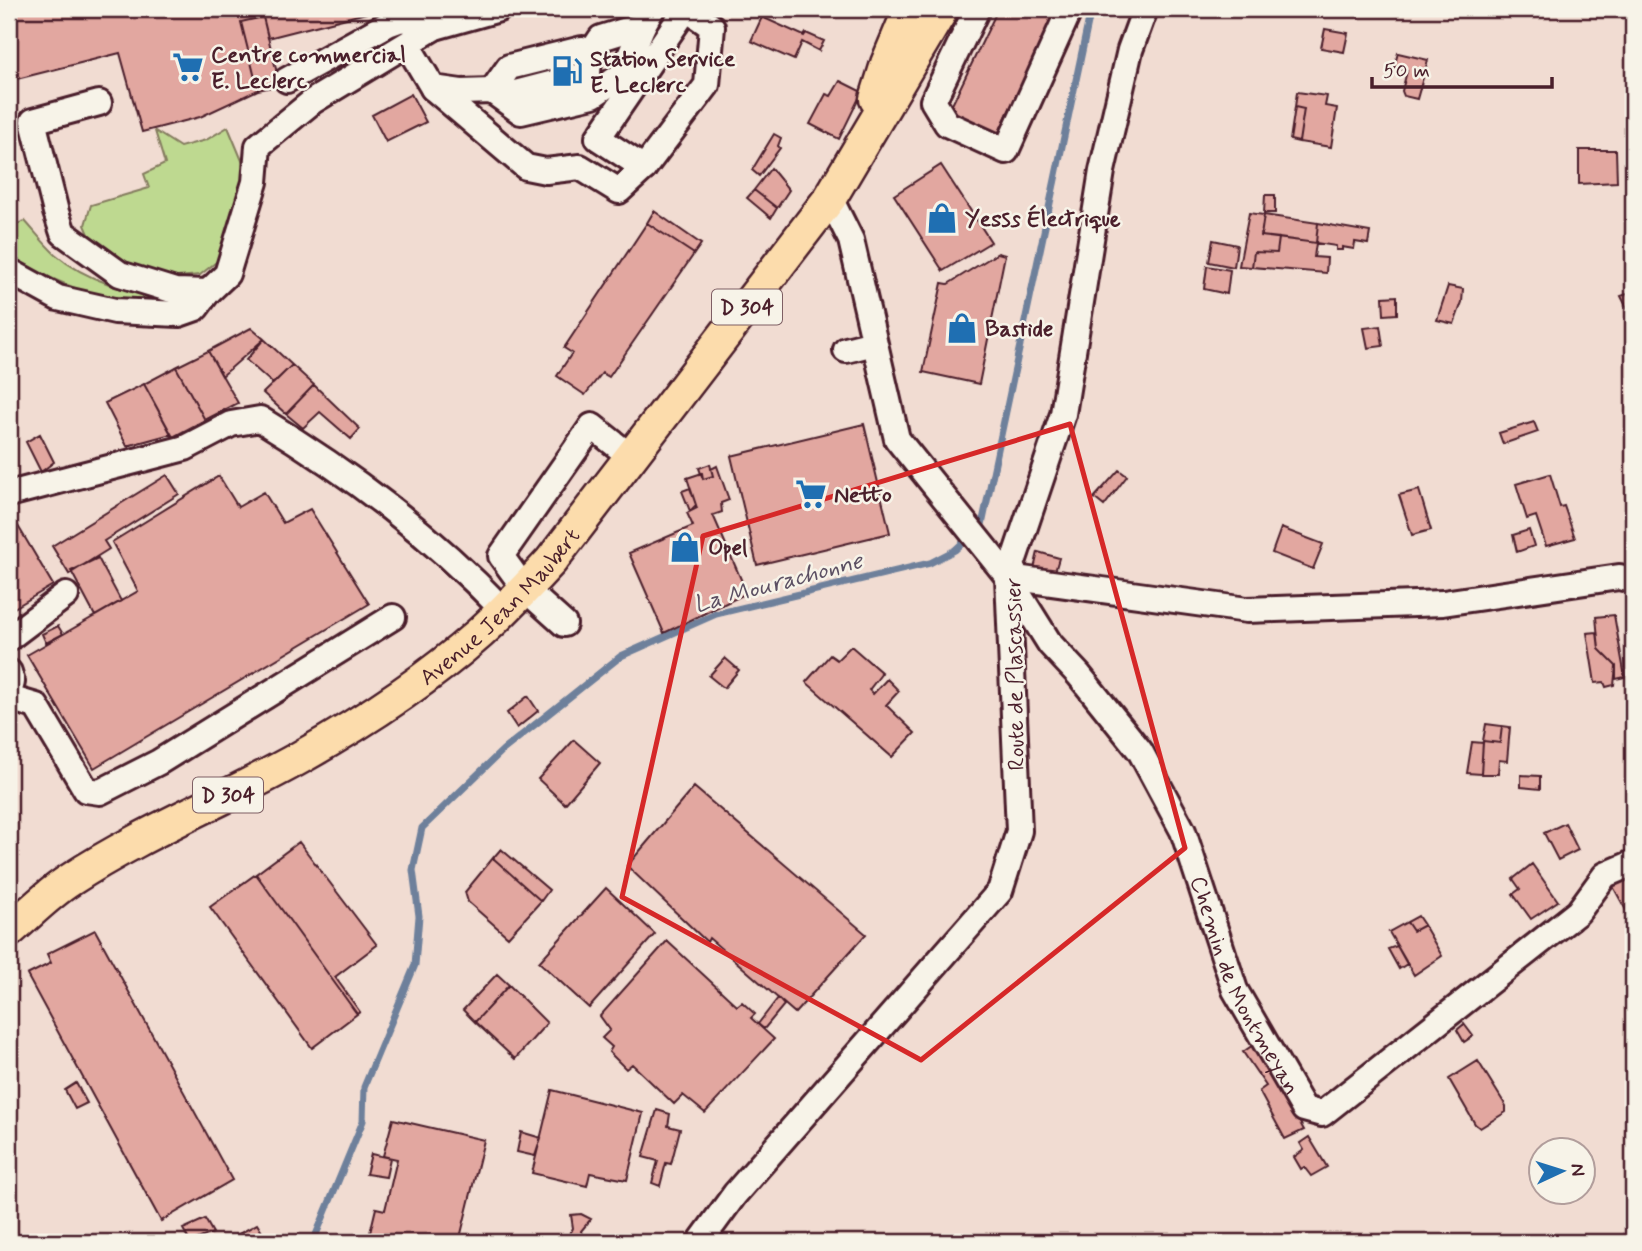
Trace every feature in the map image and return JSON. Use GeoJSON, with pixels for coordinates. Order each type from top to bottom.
{"type":"FeatureCollection","features":[{"type":"Feature","properties":{"kind":"main road","name":"Avenue Jean Maubert"},"geometry":{"type":"LineString","coordinates":[[863,141],[887,64],[911,9]]}},
{"type":"Feature","properties":{"kind":"main road","name":"Avenue Jean Maubert"},"geometry":{"type":"LineString","coordinates":[[10,926],[68,881],[122,849],[298,759],[350,729],[449,659],[514,600],[551,561],[830,198],[942,9]]}},
{"type":"Feature","properties":{"kind":"street"},"geometry":{"type":"LineString","coordinates":[[287,80],[395,21],[499,9]]}},
{"type":"Feature","properties":{"kind":"street"},"geometry":{"type":"LineString","coordinates":[[408,46],[433,88],[526,167],[546,171],[580,167],[619,191],[644,168],[707,85],[712,27],[686,9],[598,138],[644,168]]}},
{"type":"Feature","properties":{"kind":"street"},"geometry":{"type":"LineString","coordinates":[[977,9],[933,101],[947,124],[1006,151],[1070,9]]}},
{"type":"Feature","properties":{"kind":"street","name":"Route de Plascassier"},"geometry":{"type":"LineString","coordinates":[[700,1242],[734,1194],[1000,891],[1018,831],[1008,577],[1063,414],[1102,171],[1130,50],[1145,9]]}},
{"type":"Feature","properties":{"kind":"street"},"geometry":{"type":"LineString","coordinates":[[433,88],[461,92],[514,93],[588,74],[589,56],[601,37],[648,17]]}},
{"type":"Feature","properties":{"kind":"street"},"geometry":{"type":"LineString","coordinates":[[492,91],[521,112],[593,95],[622,75],[648,17]]}},
{"type":"Feature","properties":{"kind":"street"},"geometry":{"type":"LineString","coordinates":[[9,271],[58,298],[116,311],[179,314],[196,308],[227,274],[255,182],[258,146],[313,101],[408,46],[430,18]]}},
{"type":"Feature","properties":{"kind":"street"},"geometry":{"type":"LineString","coordinates":[[99,103],[33,121],[55,212],[64,233],[120,274],[175,291],[208,292]]}},
{"type":"Feature","properties":{"kind":"street"},"geometry":{"type":"LineString","coordinates":[[830,198],[851,240],[897,439],[1008,577],[1247,610],[1443,603],[1619,577],[1633,580]]}},
{"type":"Feature","properties":{"kind":"street"},"geometry":{"type":"LineString","coordinates":[[846,350],[874,343]]}},
{"type":"Feature","properties":{"kind":"street"},"geometry":{"type":"LineString","coordinates":[[9,494],[185,448],[231,424],[260,419],[313,451],[377,497],[462,567],[514,600],[564,624]]}},
{"type":"Feature","properties":{"kind":"street"},"geometry":{"type":"LineString","coordinates":[[514,600],[501,556],[592,426],[631,457]]}},
{"type":"Feature","properties":{"kind":"street","name":"Chemin de Montmeyan"},"geometry":{"type":"LineString","coordinates":[[1008,577],[1050,644],[1079,675],[1140,751],[1183,831],[1235,990],[1304,1109],[1322,1114],[1578,912],[1605,875],[1633,863]]}},
{"type":"Feature","properties":{"kind":"street"},"geometry":{"type":"LineString","coordinates":[[9,638],[66,595]]}},
{"type":"Feature","properties":{"kind":"street"},"geometry":{"type":"LineString","coordinates":[[9,672],[12,682],[9,696],[36,706],[86,790],[100,792],[159,762],[393,617]]}},
{"type":"Feature","properties":{"kind":"highlighted area"},"geometry":{"type":"Polygon","coordinates":[[[1070,424],[1185,848],[921,1060],[622,897],[703,536],[1070,424]]]}},
{"type":"Feature","properties":{"kind":"green space"},"geometry":{"type":"Polygon","coordinates":[[[228,127],[243,163],[243,189],[225,255],[200,275],[177,277],[136,271],[94,246],[85,225],[91,205],[149,188],[144,174],[165,164],[155,131],[180,147],[206,140],[228,127]]]}},
{"type":"Feature","properties":{"kind":"green space"},"geometry":{"type":"Polygon","coordinates":[[[25,221],[55,254],[85,274],[119,287],[189,305],[96,297],[25,267],[9,257],[9,227],[25,221]]]}},
{"type":"Feature","properties":{"kind":"building","name":"Centre commercial E. Leclerc"},"geometry":{"type":"Polygon","coordinates":[[[9,9],[364,9],[366,13],[268,38],[263,17],[241,22],[258,90],[200,117],[142,132],[120,53],[9,81],[9,9]]]}},
{"type":"Feature","properties":{"kind":"building"},"geometry":{"type":"Polygon","coordinates":[[[998,9],[1057,9],[998,134],[949,111],[998,9]]]}},
{"type":"Feature","properties":{"kind":"building"},"geometry":{"type":"Polygon","coordinates":[[[263,17],[280,85],[258,90],[241,22],[263,17]]]}},
{"type":"Feature","properties":{"kind":"building"},"geometry":{"type":"Polygon","coordinates":[[[762,17],[804,36],[806,33],[824,41],[819,51],[802,42],[794,60],[751,41],[762,17]]]}},
{"type":"Feature","properties":{"kind":"building"},"geometry":{"type":"Polygon","coordinates":[[[1325,29],[1348,33],[1344,52],[1321,48],[1325,29]]]}},
{"type":"Feature","properties":{"kind":"building"},"geometry":{"type":"Polygon","coordinates":[[[1398,53],[1428,60],[1417,99],[1404,96],[1402,91],[1407,71],[1394,67],[1398,53]]]}},
{"type":"Feature","properties":{"kind":"building"},"geometry":{"type":"Polygon","coordinates":[[[840,81],[862,92],[839,139],[810,124],[826,94],[831,96],[840,81]]]}},
{"type":"Feature","properties":{"kind":"building"},"geometry":{"type":"Polygon","coordinates":[[[1297,92],[1327,96],[1325,106],[1337,108],[1331,147],[1299,142],[1304,109],[1295,107],[1297,92]]]}},
{"type":"Feature","properties":{"kind":"building"},"geometry":{"type":"Polygon","coordinates":[[[411,94],[426,122],[386,142],[372,115],[411,94]]]}},
{"type":"Feature","properties":{"kind":"building"},"geometry":{"type":"Polygon","coordinates":[[[1295,107],[1304,109],[1299,142],[1290,140],[1295,107]]]}},
{"type":"Feature","properties":{"kind":"building"},"geometry":{"type":"Polygon","coordinates":[[[774,134],[781,138],[778,146],[780,148],[759,176],[752,170],[774,134]]]}},
{"type":"Feature","properties":{"kind":"building"},"geometry":{"type":"Polygon","coordinates":[[[1579,150],[1616,150],[1617,182],[1579,184],[1579,150]]]}},
{"type":"Feature","properties":{"kind":"building","name":"Yesss Électrique"},"geometry":{"type":"Polygon","coordinates":[[[941,165],[991,242],[943,271],[894,195],[941,165]]]}},
{"type":"Feature","properties":{"kind":"building"},"geometry":{"type":"Polygon","coordinates":[[[771,168],[789,190],[777,208],[754,190],[771,168]]]}},
{"type":"Feature","properties":{"kind":"building"},"geometry":{"type":"Polygon","coordinates":[[[754,190],[777,208],[771,218],[747,198],[754,190]]]}},
{"type":"Feature","properties":{"kind":"building"},"geometry":{"type":"Polygon","coordinates":[[[1265,195],[1275,195],[1275,213],[1264,213],[1265,195]]]}},
{"type":"Feature","properties":{"kind":"building"},"geometry":{"type":"Polygon","coordinates":[[[654,211],[701,244],[694,254],[647,223],[654,211]]]}},
{"type":"Feature","properties":{"kind":"building"},"geometry":{"type":"Polygon","coordinates":[[[1249,213],[1264,215],[1261,236],[1279,238],[1277,253],[1254,252],[1252,267],[1239,266],[1249,213]]]}},
{"type":"Feature","properties":{"kind":"building"},"geometry":{"type":"Polygon","coordinates":[[[1264,215],[1318,223],[1316,243],[1261,236],[1264,215]]]}},
{"type":"Feature","properties":{"kind":"building"},"geometry":{"type":"Polygon","coordinates":[[[647,223],[694,254],[609,377],[602,373],[585,395],[557,376],[572,353],[564,348],[647,223]]]}},
{"type":"Feature","properties":{"kind":"building"},"geometry":{"type":"Polygon","coordinates":[[[1318,223],[1370,232],[1368,244],[1355,242],[1354,249],[1342,247],[1342,250],[1336,250],[1336,246],[1316,243],[1318,223]]]}},
{"type":"Feature","properties":{"kind":"building"},"geometry":{"type":"Polygon","coordinates":[[[1279,238],[1316,243],[1314,257],[1327,258],[1326,273],[1252,267],[1254,252],[1277,253],[1279,238]]]}},
{"type":"Feature","properties":{"kind":"building"},"geometry":{"type":"Polygon","coordinates":[[[1213,240],[1237,245],[1234,267],[1209,262],[1213,240]]]}},
{"type":"Feature","properties":{"kind":"building","name":"Bastide"},"geometry":{"type":"Polygon","coordinates":[[[998,253],[1005,255],[979,384],[923,372],[942,283],[948,284],[998,253]]]}},
{"type":"Feature","properties":{"kind":"building"},"geometry":{"type":"Polygon","coordinates":[[[1207,266],[1230,270],[1227,294],[1204,289],[1207,266]]]}},
{"type":"Feature","properties":{"kind":"building"},"geometry":{"type":"Polygon","coordinates":[[[1448,286],[1463,289],[1462,302],[1454,324],[1437,320],[1448,286]]]}},
{"type":"Feature","properties":{"kind":"building"},"geometry":{"type":"Polygon","coordinates":[[[1630,293],[1633,312],[1630,314],[1621,296],[1630,293]]]}},
{"type":"Feature","properties":{"kind":"building"},"geometry":{"type":"Polygon","coordinates":[[[1397,296],[1397,314],[1384,315],[1383,297],[1397,296]]]}},
{"type":"Feature","properties":{"kind":"building"},"geometry":{"type":"Polygon","coordinates":[[[1380,326],[1383,346],[1368,348],[1364,328],[1380,326]]]}},
{"type":"Feature","properties":{"kind":"building"},"geometry":{"type":"Polygon","coordinates":[[[251,328],[264,339],[222,376],[208,351],[251,328]]]}},
{"type":"Feature","properties":{"kind":"building"},"geometry":{"type":"Polygon","coordinates":[[[264,339],[292,365],[273,384],[246,360],[264,339]]]}},
{"type":"Feature","properties":{"kind":"building"},"geometry":{"type":"Polygon","coordinates":[[[208,351],[238,403],[205,420],[176,367],[208,351]]]}},
{"type":"Feature","properties":{"kind":"building"},"geometry":{"type":"Polygon","coordinates":[[[292,365],[314,385],[286,414],[263,393],[292,365]]]}},
{"type":"Feature","properties":{"kind":"building"},"geometry":{"type":"Polygon","coordinates":[[[176,367],[205,420],[173,437],[144,384],[176,367]]]}},
{"type":"Feature","properties":{"kind":"building"},"geometry":{"type":"Polygon","coordinates":[[[144,384],[171,434],[127,446],[105,403],[144,384]]]}},
{"type":"Feature","properties":{"kind":"building"},"geometry":{"type":"Polygon","coordinates":[[[314,385],[360,429],[351,439],[320,412],[303,428],[286,414],[314,385]]]}},
{"type":"Feature","properties":{"kind":"building"},"geometry":{"type":"Polygon","coordinates":[[[1534,422],[1538,432],[1503,444],[1499,433],[1534,422]]]}},
{"type":"Feature","properties":{"kind":"building","name":"Netto"},"geometry":{"type":"Polygon","coordinates":[[[864,424],[890,533],[757,565],[731,456],[864,424]]]}},
{"type":"Feature","properties":{"kind":"building"},"geometry":{"type":"Polygon","coordinates":[[[40,434],[54,462],[41,472],[26,442],[40,434]]]}},
{"type":"Feature","properties":{"kind":"building"},"geometry":{"type":"Polygon","coordinates":[[[710,464],[713,476],[703,479],[699,468],[710,464]]]}},
{"type":"Feature","properties":{"kind":"building","name":"Opel"},"geometry":{"type":"Polygon","coordinates":[[[717,466],[729,500],[721,503],[722,512],[713,515],[747,593],[664,633],[629,553],[693,526],[687,513],[697,508],[687,478],[702,473],[703,479],[713,476],[711,469],[717,466]]]}},
{"type":"Feature","properties":{"kind":"building"},"geometry":{"type":"Polygon","coordinates":[[[1119,470],[1127,476],[1104,506],[1094,498],[1119,470]]]}},
{"type":"Feature","properties":{"kind":"building"},"geometry":{"type":"Polygon","coordinates":[[[1550,474],[1560,507],[1564,506],[1575,538],[1546,546],[1536,516],[1527,519],[1516,484],[1550,474]]]}},
{"type":"Feature","properties":{"kind":"building"},"geometry":{"type":"Polygon","coordinates":[[[167,475],[179,494],[104,541],[109,549],[69,574],[52,546],[167,475]]]}},
{"type":"Feature","properties":{"kind":"building"},"geometry":{"type":"Polygon","coordinates":[[[219,476],[238,507],[264,492],[283,523],[310,509],[369,604],[94,768],[27,655],[138,591],[112,542],[219,476]]]}},
{"type":"Feature","properties":{"kind":"building"},"geometry":{"type":"Polygon","coordinates":[[[690,488],[696,505],[690,511],[682,491],[690,488]]]}},
{"type":"Feature","properties":{"kind":"building"},"geometry":{"type":"Polygon","coordinates":[[[1419,490],[1431,530],[1412,535],[1399,495],[1419,490]]]}},
{"type":"Feature","properties":{"kind":"building"},"geometry":{"type":"Polygon","coordinates":[[[18,526],[53,585],[9,611],[9,532],[18,526]]]}},
{"type":"Feature","properties":{"kind":"building"},"geometry":{"type":"Polygon","coordinates":[[[1281,528],[1323,544],[1313,569],[1272,553],[1281,528]]]}},
{"type":"Feature","properties":{"kind":"building"},"geometry":{"type":"Polygon","coordinates":[[[1529,530],[1534,546],[1517,552],[1513,535],[1529,530]]]}},
{"type":"Feature","properties":{"kind":"building"},"geometry":{"type":"Polygon","coordinates":[[[1038,552],[1059,558],[1054,575],[1034,569],[1038,552]]]}},
{"type":"Feature","properties":{"kind":"building"},"geometry":{"type":"Polygon","coordinates":[[[98,558],[121,601],[95,616],[71,571],[98,558]]]}},
{"type":"Feature","properties":{"kind":"building"},"geometry":{"type":"Polygon","coordinates":[[[1614,615],[1625,677],[1616,679],[1616,666],[1599,649],[1596,617],[1614,615]]]}},
{"type":"Feature","properties":{"kind":"building"},"geometry":{"type":"Polygon","coordinates":[[[58,626],[63,634],[46,643],[42,634],[58,626]]]}},
{"type":"Feature","properties":{"kind":"building"},"geometry":{"type":"Polygon","coordinates":[[[1597,632],[1599,649],[1616,666],[1614,685],[1606,687],[1604,682],[1595,683],[1587,633],[1597,632]]]}},
{"type":"Feature","properties":{"kind":"building"},"geometry":{"type":"Polygon","coordinates":[[[851,646],[882,673],[869,690],[873,694],[887,679],[899,691],[886,705],[915,733],[892,757],[806,682],[830,655],[837,660],[851,646]]]}},
{"type":"Feature","properties":{"kind":"building"},"geometry":{"type":"Polygon","coordinates":[[[725,658],[739,670],[724,688],[709,676],[725,658]]]}},
{"type":"Feature","properties":{"kind":"building"},"geometry":{"type":"Polygon","coordinates":[[[528,696],[538,711],[517,728],[507,713],[528,696]]]}},
{"type":"Feature","properties":{"kind":"building"},"geometry":{"type":"Polygon","coordinates":[[[1486,724],[1502,726],[1500,743],[1483,741],[1486,724]]]}},
{"type":"Feature","properties":{"kind":"building"},"geometry":{"type":"Polygon","coordinates":[[[1502,726],[1510,727],[1507,761],[1499,760],[1498,774],[1481,774],[1483,741],[1500,743],[1502,726]]]}},
{"type":"Feature","properties":{"kind":"building"},"geometry":{"type":"Polygon","coordinates":[[[574,740],[600,763],[565,804],[538,779],[574,740]]]}},
{"type":"Feature","properties":{"kind":"building"},"geometry":{"type":"Polygon","coordinates":[[[1472,742],[1483,743],[1481,774],[1467,773],[1472,742]]]}},
{"type":"Feature","properties":{"kind":"building"},"geometry":{"type":"Polygon","coordinates":[[[1521,775],[1540,776],[1540,789],[1521,787],[1521,775]]]}},
{"type":"Feature","properties":{"kind":"building"},"geometry":{"type":"Polygon","coordinates":[[[694,787],[866,934],[795,1013],[709,938],[707,942],[627,866],[694,787]]]}},
{"type":"Feature","properties":{"kind":"building"},"geometry":{"type":"Polygon","coordinates":[[[1565,823],[1578,850],[1558,860],[1544,833],[1565,823]]]}},
{"type":"Feature","properties":{"kind":"building"},"geometry":{"type":"Polygon","coordinates":[[[299,842],[377,945],[335,977],[360,1012],[357,1014],[256,874],[299,842]]]}},
{"type":"Feature","properties":{"kind":"building"},"geometry":{"type":"Polygon","coordinates":[[[501,849],[549,890],[541,901],[493,858],[501,849]]]}},
{"type":"Feature","properties":{"kind":"building"},"geometry":{"type":"Polygon","coordinates":[[[493,858],[541,901],[508,937],[468,902],[465,892],[493,858]]]}},
{"type":"Feature","properties":{"kind":"building"},"geometry":{"type":"Polygon","coordinates":[[[1532,864],[1558,901],[1531,919],[1513,894],[1520,889],[1513,879],[1532,864]]]}},
{"type":"Feature","properties":{"kind":"building"},"geometry":{"type":"Polygon","coordinates":[[[1627,872],[1633,882],[1633,923],[1610,881],[1627,872]]]}},
{"type":"Feature","properties":{"kind":"building"},"geometry":{"type":"Polygon","coordinates":[[[256,874],[357,1014],[312,1048],[210,907],[256,874]]]}},
{"type":"Feature","properties":{"kind":"building"},"geometry":{"type":"Polygon","coordinates":[[[606,888],[655,934],[589,1008],[539,962],[606,888]]]}},
{"type":"Feature","properties":{"kind":"building"},"geometry":{"type":"Polygon","coordinates":[[[1418,916],[1424,925],[1413,931],[1407,922],[1418,916]]]}},
{"type":"Feature","properties":{"kind":"building"},"geometry":{"type":"Polygon","coordinates":[[[1407,922],[1413,931],[1424,925],[1442,956],[1414,975],[1389,932],[1407,922]]]}},
{"type":"Feature","properties":{"kind":"building"},"geometry":{"type":"Polygon","coordinates":[[[95,930],[232,1180],[161,1221],[27,975],[51,963],[47,954],[95,930]]]}},
{"type":"Feature","properties":{"kind":"building"},"geometry":{"type":"Polygon","coordinates":[[[667,941],[737,1006],[742,1002],[755,1014],[751,1018],[774,1039],[705,1113],[683,1095],[674,1104],[632,1064],[626,1069],[609,1052],[612,1047],[602,1038],[610,1030],[600,1016],[667,941]]]}},
{"type":"Feature","properties":{"kind":"building"},"geometry":{"type":"Polygon","coordinates":[[[1397,946],[1407,964],[1399,969],[1388,949],[1397,946]]]}},
{"type":"Feature","properties":{"kind":"building"},"geometry":{"type":"Polygon","coordinates":[[[497,974],[509,985],[475,1022],[463,1010],[497,974]]]}},
{"type":"Feature","properties":{"kind":"building"},"geometry":{"type":"Polygon","coordinates":[[[509,985],[547,1023],[515,1059],[475,1022],[509,985]]]}},
{"type":"Feature","properties":{"kind":"building"},"geometry":{"type":"Polygon","coordinates":[[[778,998],[784,1005],[764,1029],[758,1024],[778,998]]]}},
{"type":"Feature","properties":{"kind":"building"},"geometry":{"type":"Polygon","coordinates":[[[1464,1024],[1473,1036],[1464,1042],[1457,1030],[1464,1024]]]}},
{"type":"Feature","properties":{"kind":"building"},"geometry":{"type":"Polygon","coordinates":[[[1256,1043],[1304,1130],[1285,1139],[1259,1091],[1266,1086],[1243,1052],[1256,1043]]]}},
{"type":"Feature","properties":{"kind":"building"},"geometry":{"type":"Polygon","coordinates":[[[1478,1061],[1506,1106],[1506,1112],[1480,1128],[1449,1079],[1478,1061]]]}},
{"type":"Feature","properties":{"kind":"building"},"geometry":{"type":"Polygon","coordinates":[[[76,1083],[87,1103],[75,1109],[65,1090],[76,1083]]]}},
{"type":"Feature","properties":{"kind":"building"},"geometry":{"type":"Polygon","coordinates":[[[552,1090],[643,1113],[627,1180],[590,1173],[587,1186],[532,1173],[552,1090]]]}},
{"type":"Feature","properties":{"kind":"building"},"geometry":{"type":"Polygon","coordinates":[[[657,1110],[670,1114],[668,1126],[680,1129],[671,1164],[666,1163],[660,1186],[652,1183],[658,1161],[643,1157],[657,1110]]]}},
{"type":"Feature","properties":{"kind":"building"},"geometry":{"type":"Polygon","coordinates":[[[393,1119],[484,1140],[459,1242],[394,1242],[369,1237],[376,1208],[385,1210],[397,1159],[383,1156],[393,1119]]]}},
{"type":"Feature","properties":{"kind":"building"},"geometry":{"type":"Polygon","coordinates":[[[521,1132],[541,1138],[535,1156],[517,1152],[521,1132]]]}},
{"type":"Feature","properties":{"kind":"building"},"geometry":{"type":"Polygon","coordinates":[[[1309,1137],[1327,1167],[1311,1176],[1304,1167],[1301,1169],[1294,1157],[1304,1150],[1300,1143],[1309,1137]]]}},
{"type":"Feature","properties":{"kind":"building"},"geometry":{"type":"Polygon","coordinates":[[[371,1154],[390,1158],[386,1177],[366,1174],[371,1154]]]}},
{"type":"Feature","properties":{"kind":"building"},"geometry":{"type":"Polygon","coordinates":[[[581,1214],[591,1219],[581,1231],[585,1242],[570,1242],[567,1240],[573,1228],[571,1215],[581,1214]]]}},
{"type":"Feature","properties":{"kind":"building"},"geometry":{"type":"Polygon","coordinates":[[[205,1219],[213,1233],[190,1242],[183,1229],[205,1219]]]}},
{"type":"Feature","properties":{"kind":"building"},"geometry":{"type":"Polygon","coordinates":[[[257,1224],[268,1242],[238,1242],[235,1236],[257,1224]]]}},
{"type":"Feature","properties":{"kind":"waterway","name":"La Mourachonne"},"geometry":{"type":"LineString","coordinates":[[313,1242],[363,1121],[364,1087],[415,965],[419,916],[413,870],[422,828],[503,750],[621,656],[716,614],[930,563],[955,550],[982,525],[1091,9]]}},
{"type":"Feature","properties":{"kind":"place","name":"Centre commercial E. Leclerc"},"geometry":{"type":"Point","coordinates":[188,67]}},
{"type":"Feature","properties":{"kind":"place","name":"Station Service E. Leclerc"},"geometry":{"type":"Point","coordinates":[567,71]}},
{"type":"Feature","properties":{"kind":"place","name":"Yesss Électrique"},"geometry":{"type":"Point","coordinates":[942,218]}},
{"type":"Feature","properties":{"kind":"place","name":"Bastide"},"geometry":{"type":"Point","coordinates":[962,328]}},
{"type":"Feature","properties":{"kind":"place","name":"Netto"},"geometry":{"type":"Point","coordinates":[811,494]}},
{"type":"Feature","properties":{"kind":"place","name":"Opel"},"geometry":{"type":"Point","coordinates":[685,547]}}]}
